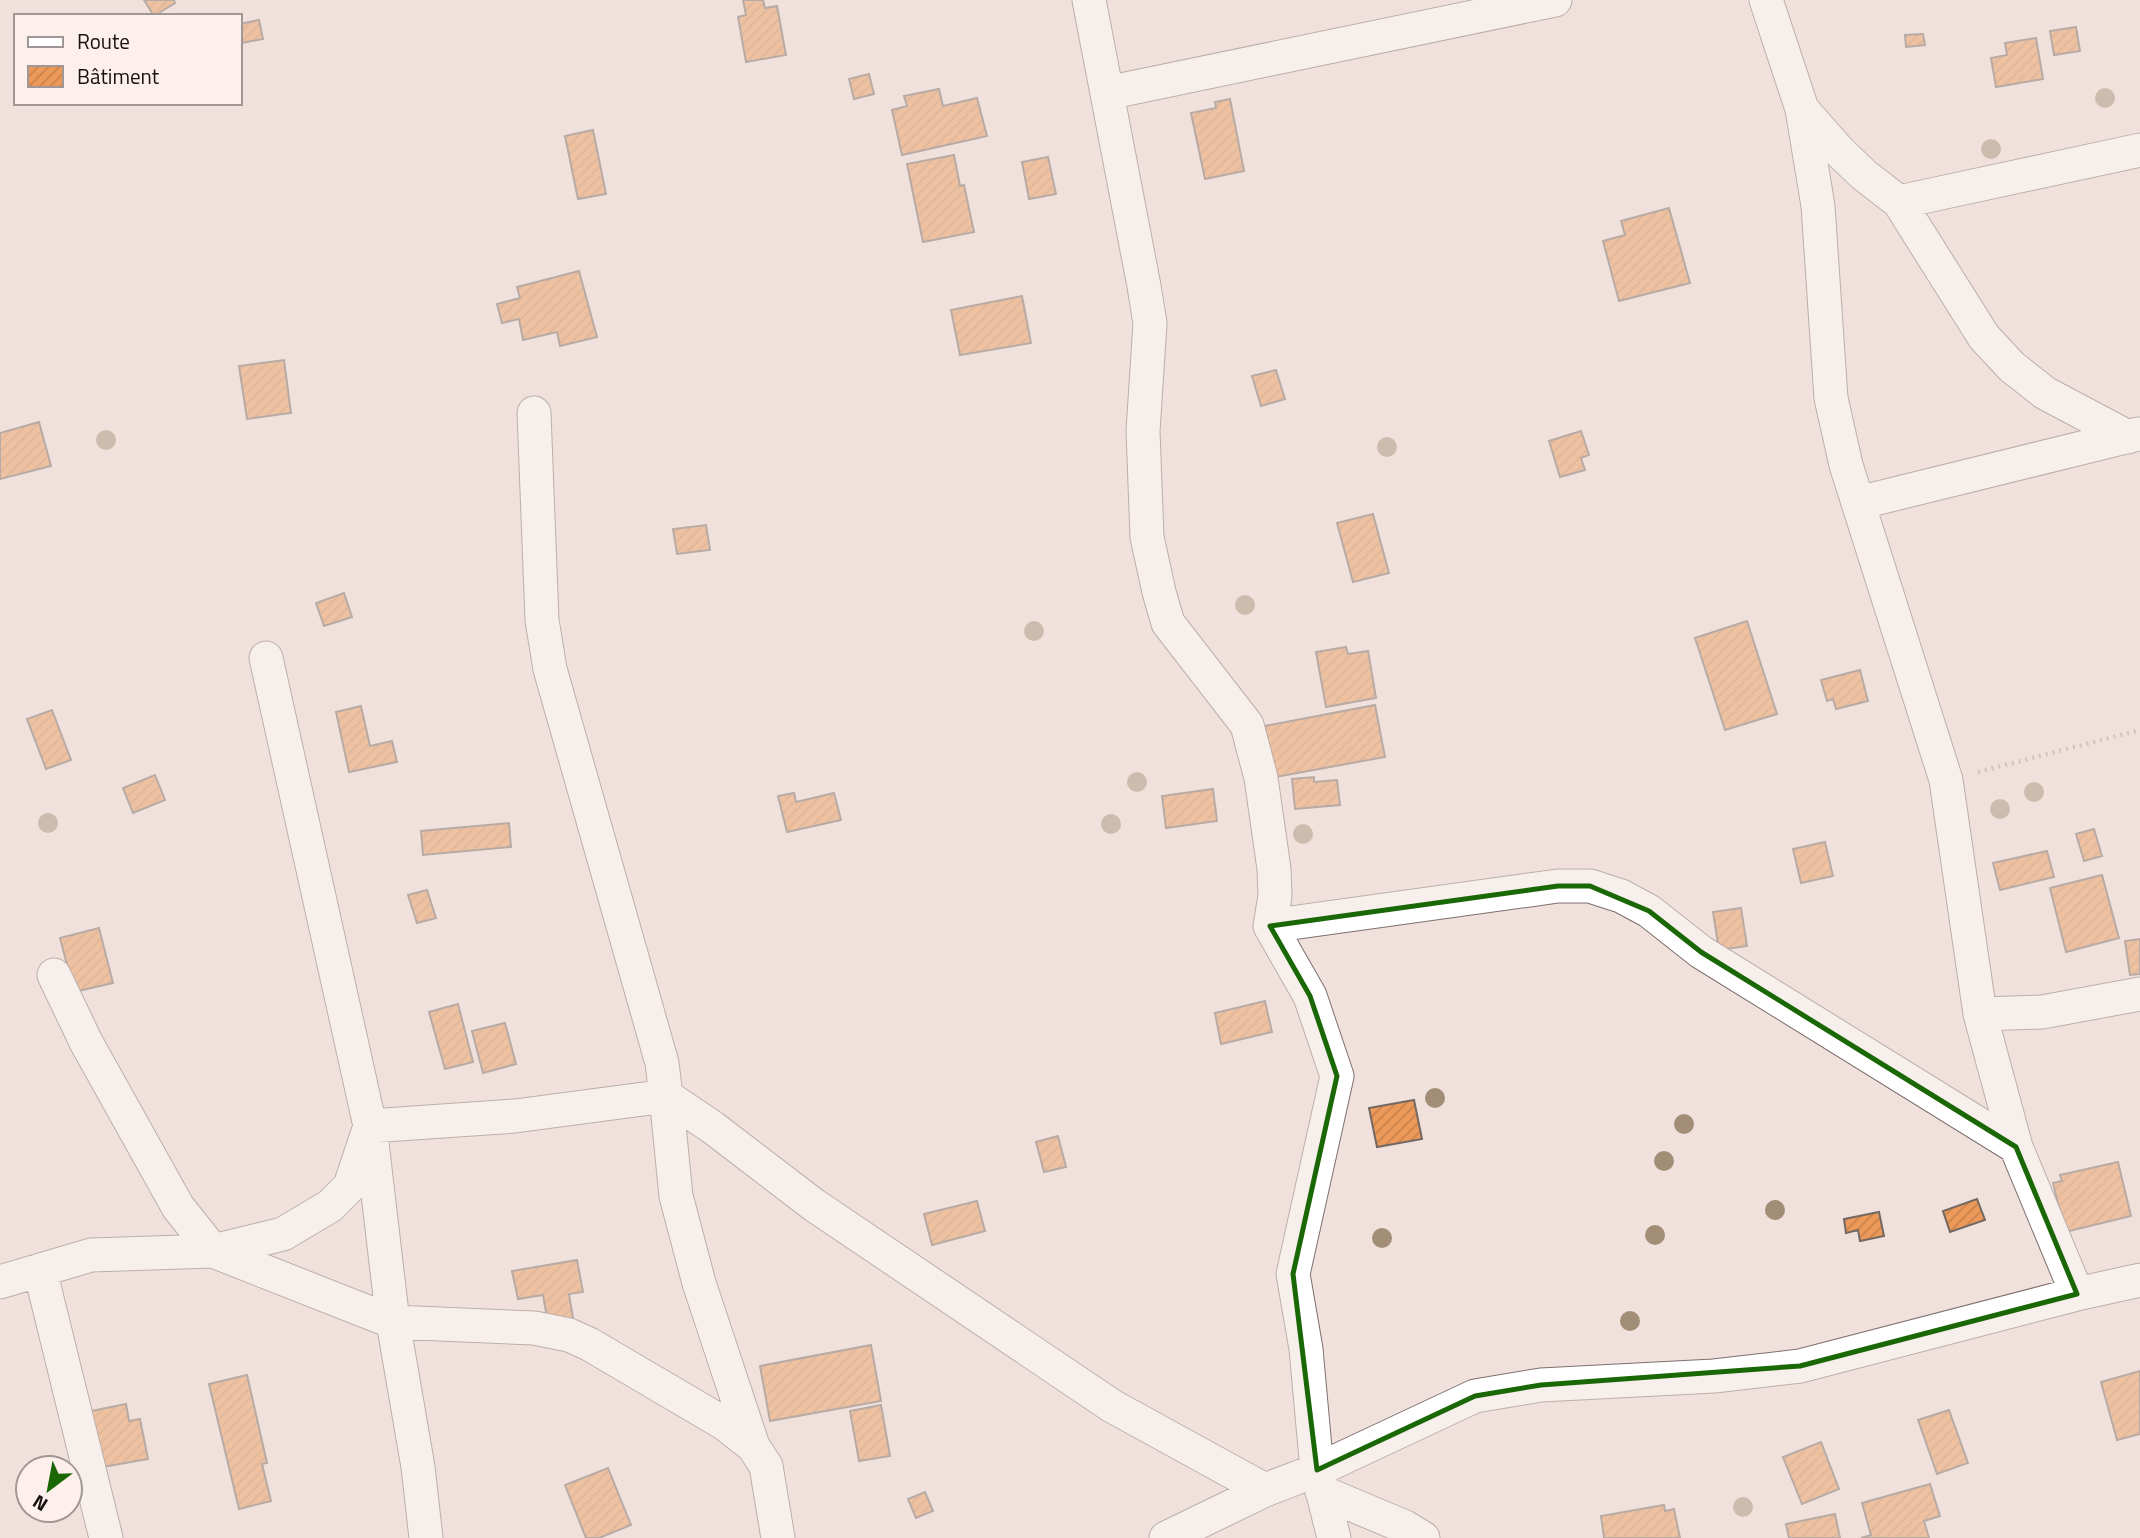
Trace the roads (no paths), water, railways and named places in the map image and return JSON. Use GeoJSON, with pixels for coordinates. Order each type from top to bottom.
{"type":"FeatureCollection","features":[{"type":"Feature","properties":{"kind":"street"},"geometry":{"type":"LineString","coordinates":[[1088,0],[1150,323],[1143,430],[1147,537],[1168,623],[1247,725],[1261,778],[1274,869],[1275,896],[1270,926],[1310,996],[1337,1076],[1293,1274],[1306,1349],[1319,1481],[1334,1538]]}},
{"type":"Feature","properties":{"kind":"street"},"geometry":{"type":"LineString","coordinates":[[1107,93],[1555,0]]}},
{"type":"Feature","properties":{"kind":"street"},"geometry":{"type":"LineString","coordinates":[[1766,0],[1802,109],[1818,206],[1832,398],[1846,466],[1946,780],[1980,1014],[2016,1147],[2077,1294]]}},
{"type":"Feature","properties":{"kind":"street"},"geometry":{"type":"LineString","coordinates":[[1802,109],[1864,175],[1899,202],[1984,337],[2012,367],[2045,393],[2134,435]]}},
{"type":"Feature","properties":{"kind":"street"},"geometry":{"type":"LineString","coordinates":[[1899,202],[2140,150]]}},
{"type":"Feature","properties":{"kind":"street"},"geometry":{"type":"LineString","coordinates":[[534,413],[541,620],[550,669],[662,1063],[676,1196],[699,1283],[753,1446],[766,1466],[778,1538]]}},
{"type":"Feature","properties":{"kind":"street"},"geometry":{"type":"LineString","coordinates":[[1858,503],[2134,435]]}},
{"type":"Feature","properties":{"kind":"street"},"geometry":{"type":"LineString","coordinates":[[266,658],[370,1126],[393,1322],[418,1467],[426,1538]]}},
{"type":"Feature","properties":{"kind":"street"},"geometry":{"type":"LineString","coordinates":[[1270,926],[1558,886],[1590,887],[1621,896],[1649,911],[1701,952],[2016,1147]]}},
{"type":"Feature","properties":{"kind":"street"},"geometry":{"type":"LineString","coordinates":[[54,975],[86,1042],[178,1207],[213,1251],[393,1322],[534,1328],[569,1335],[725,1424],[753,1446]]}},
{"type":"Feature","properties":{"kind":"street"},"geometry":{"type":"LineString","coordinates":[[1980,1014],[2042,1012],[2140,994]]}},
{"type":"Feature","properties":{"kind":"street"},"geometry":{"type":"LineString","coordinates":[[370,1126],[515,1116],[666,1096],[814,1205],[1112,1406],[1265,1490]]}},
{"type":"Feature","properties":{"kind":"street"},"geometry":{"type":"LineString","coordinates":[[0,1282],[91,1255],[213,1251],[283,1234],[330,1206],[350,1186],[370,1126]]}},
{"type":"Feature","properties":{"kind":"street"},"geometry":{"type":"LineString","coordinates":[[40,1270],[106,1538]]}},
{"type":"Feature","properties":{"kind":"street"},"geometry":{"type":"LineString","coordinates":[[1166,1538],[1265,1490],[1319,1481],[1475,1396],[1541,1385],[1714,1376],[1800,1366],[2140,1280]]}},
{"type":"Feature","properties":{"kind":"street"},"geometry":{"type":"LineString","coordinates":[[1319,1481],[1423,1538]]}}]}
